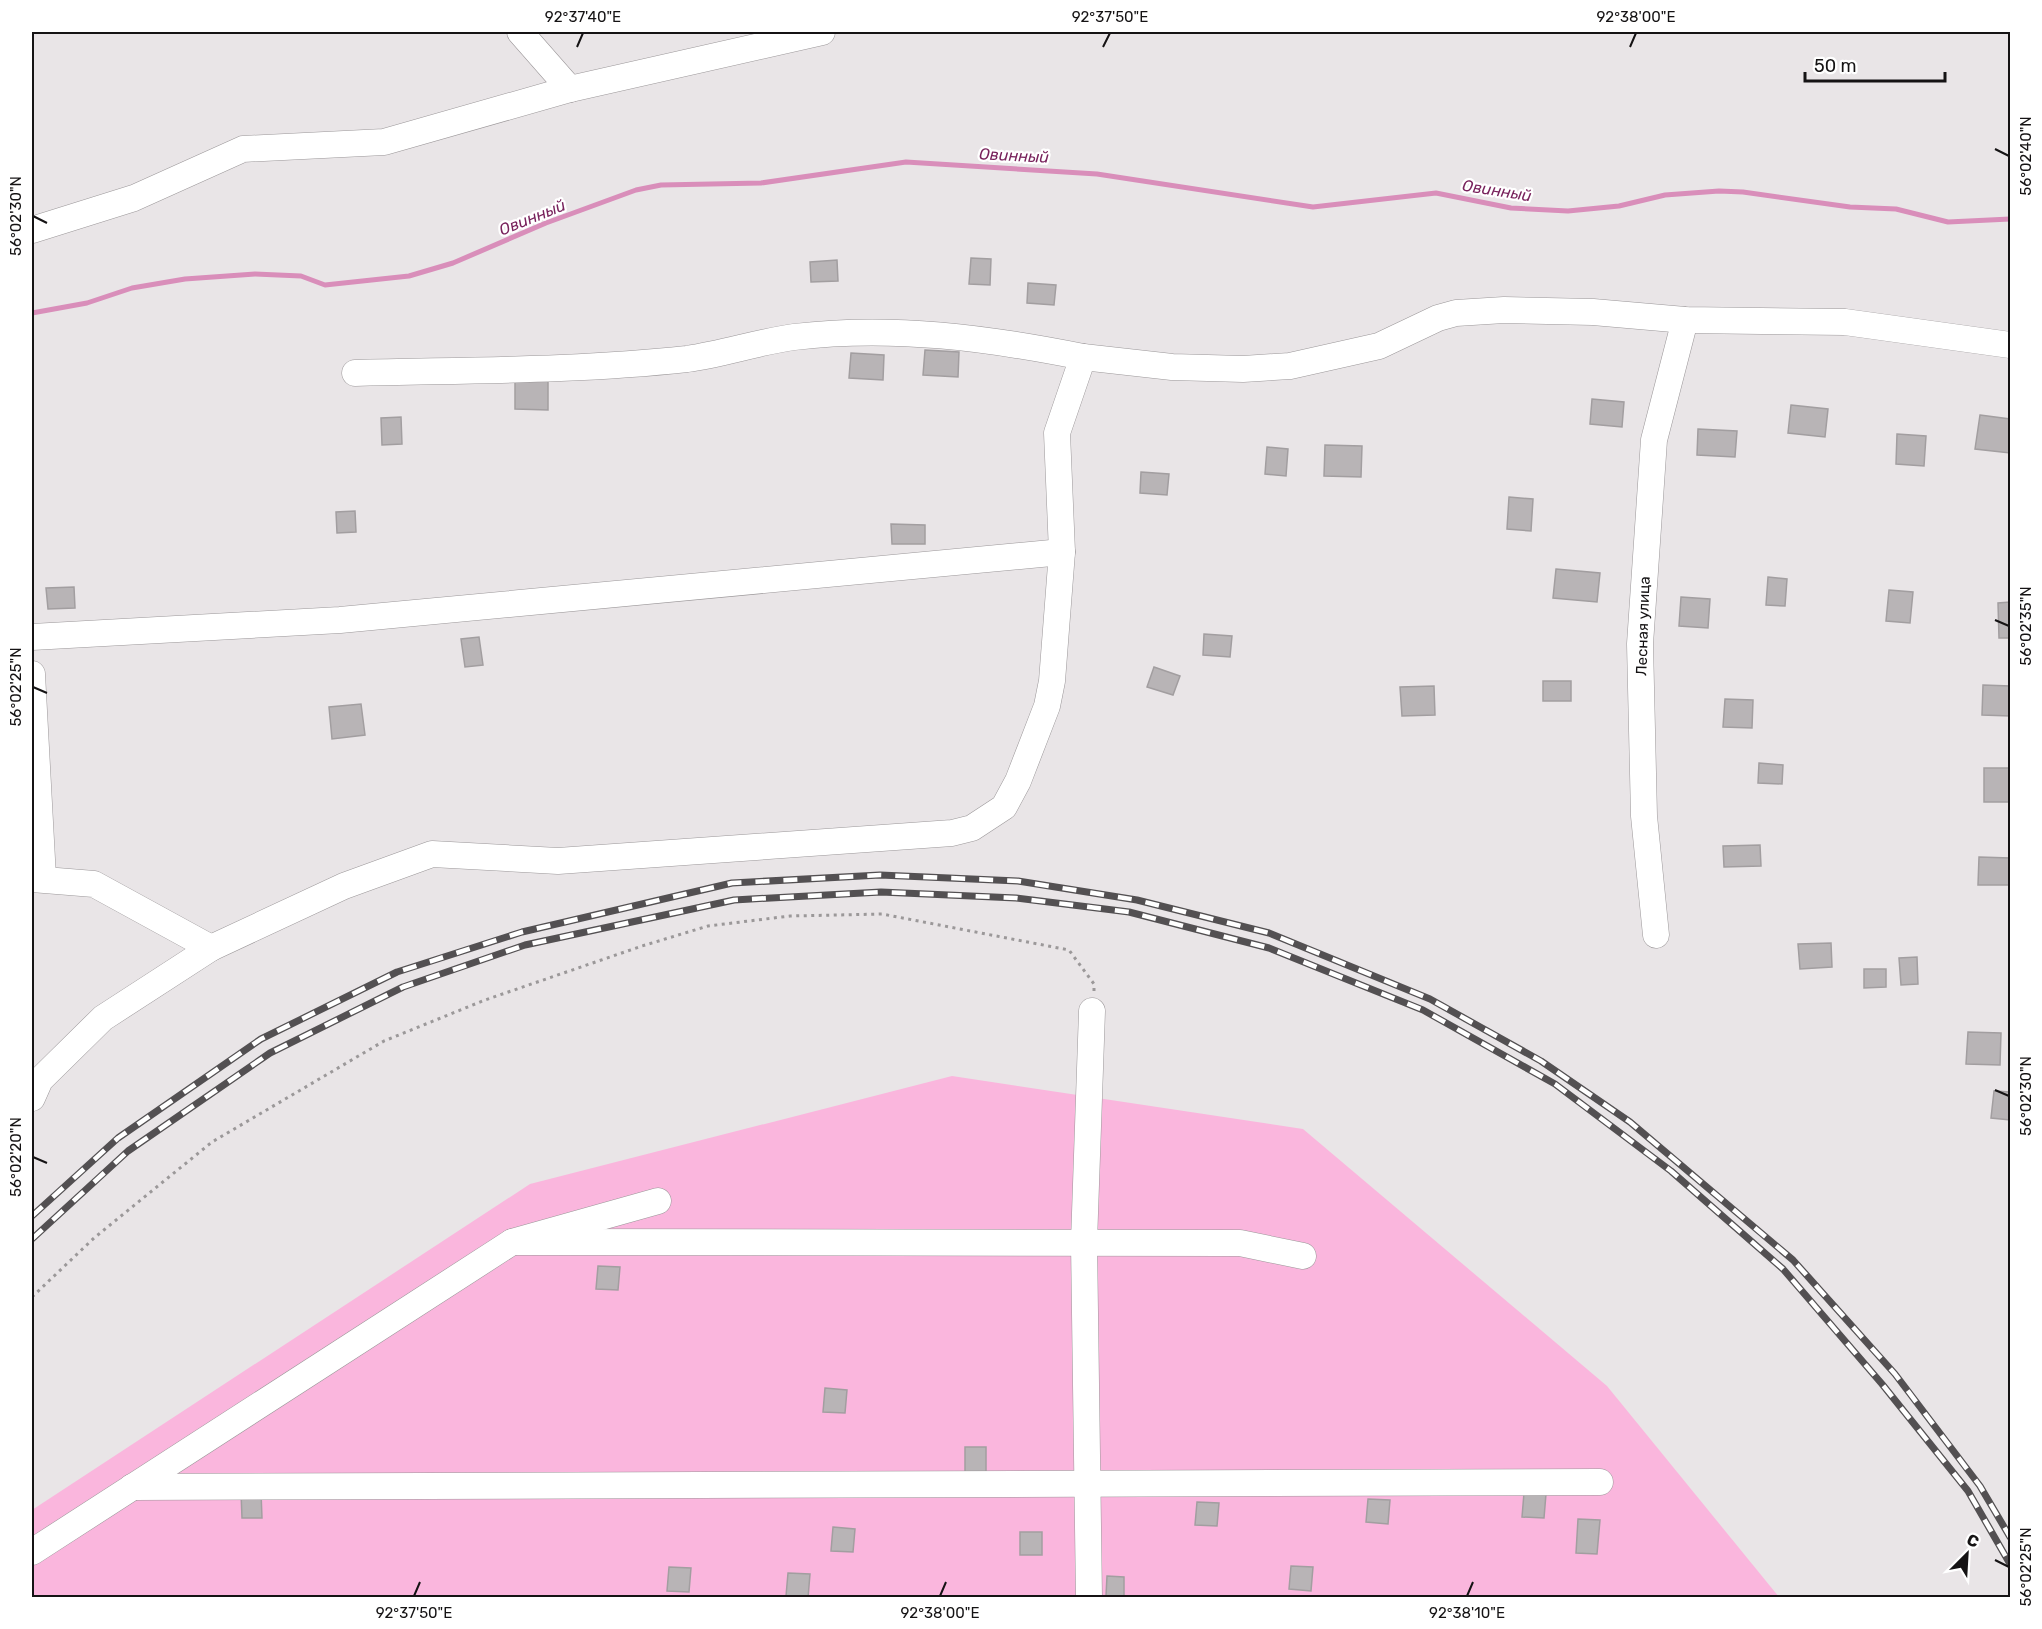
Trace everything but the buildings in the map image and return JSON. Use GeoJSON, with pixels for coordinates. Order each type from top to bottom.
{"type":"FeatureCollection","features":[{"type":"Feature","properties":{"kind":"street"},"geometry":{"type":"LineString","coordinates":[[520,32],[570,89]]}},
{"type":"Feature","properties":{"kind":"street"},"geometry":{"type":"LineString","coordinates":[[32,230],[134,198],[243,148],[384,142],[570,89],[822,32]]}},
{"type":"Feature","properties":{"kind":"street"},"geometry":{"type":"LineString","coordinates":[[355,373],[543,368],[688,358],[792,338],[845,333],[927,332],[1015,344],[1083,357],[1172,367],[1243,369],[1290,366],[1379,346],[1438,318],[1456,313],[1485,311],[1593,312],[1685,320],[1845,322],[2010,345]]}},
{"type":"Feature","properties":{"kind":"street","name":"Лесная улица"},"geometry":{"type":"LineString","coordinates":[[1656,935],[1644,816],[1640,644],[1654,440],[1685,320]]}},
{"type":"Feature","properties":{"kind":"street"},"geometry":{"type":"LineString","coordinates":[[32,1098],[40,1080],[103,1018],[211,948],[344,886],[432,854],[558,861],[952,833],[972,828],[1004,807],[1018,781],[1047,706],[1052,681],[1062,552],[1057,434],[1083,357]]}},
{"type":"Feature","properties":{"kind":"street"},"geometry":{"type":"LineString","coordinates":[[32,637],[340,620],[1062,552]]}},
{"type":"Feature","properties":{"kind":"street"},"geometry":{"type":"LineString","coordinates":[[32,674],[37,879],[94,884],[211,948]]}},
{"type":"Feature","properties":{"kind":"street"},"geometry":{"type":"LineString","coordinates":[[1089,1598],[1083,1242],[1092,1011]]}},
{"type":"Feature","properties":{"kind":"street"},"geometry":{"type":"LineString","coordinates":[[32,1552],[512,1242],[658,1202]]}},
{"type":"Feature","properties":{"kind":"street"},"geometry":{"type":"LineString","coordinates":[[512,1242],[1240,1243],[1303,1257]]}},
{"type":"Feature","properties":{"kind":"street"},"geometry":{"type":"LineString","coordinates":[[132,1487],[1600,1482]]}},
{"type":"Feature","properties":{"kind":"path"},"geometry":{"type":"LineString","coordinates":[[32,1297],[94,1238],[212,1142],[384,1041],[485,1000],[642,946],[708,927],[790,915],[882,914],[1069,950],[1094,984],[1092,1011]]}},
{"type":"Feature","properties":{"kind":"shaded area"},"geometry":{"type":"Polygon","coordinates":[[[952,1076],[1303,1129],[1607,1386],[1779,1597],[32,1598],[32,1510],[530,1184],[952,1076]]]}},
{"type":"Feature","properties":{"kind":"waterway","name":"Овинный"},"geometry":{"type":"LineString","coordinates":[[32,313],[87,303],[132,288],[185,279],[255,274],[301,276],[325,285],[409,276],[453,263],[546,223],[636,190],[661,185],[761,183],[906,162],[1097,174],[1313,207],[1436,193],[1511,208],[1568,211],[1619,206],[1665,195],[1719,191],[1743,192],[1850,207],[1896,209],[1948,222],[2010,219]]}},
{"type":"Feature","properties":{"kind":"railway"},"geometry":{"type":"LineString","coordinates":[[32,1216],[118,1138],[261,1039],[397,972],[522,932],[732,883],[880,875],[1018,881],[1137,900],[1269,933],[1430,999],[1541,1061],[1630,1122],[1793,1260],[1895,1374],[1980,1486],[2010,1537]]}},
{"type":"Feature","properties":{"kind":"railway"},"geometry":{"type":"LineString","coordinates":[[32,1239],[128,1151],[270,1053],[403,987],[525,945],[734,900],[881,892],[1016,898],[1129,912],[1269,948],[1423,1010],[1555,1084],[1671,1171],[1783,1269],[1882,1384],[1968,1491],[2010,1564]]}}]}
